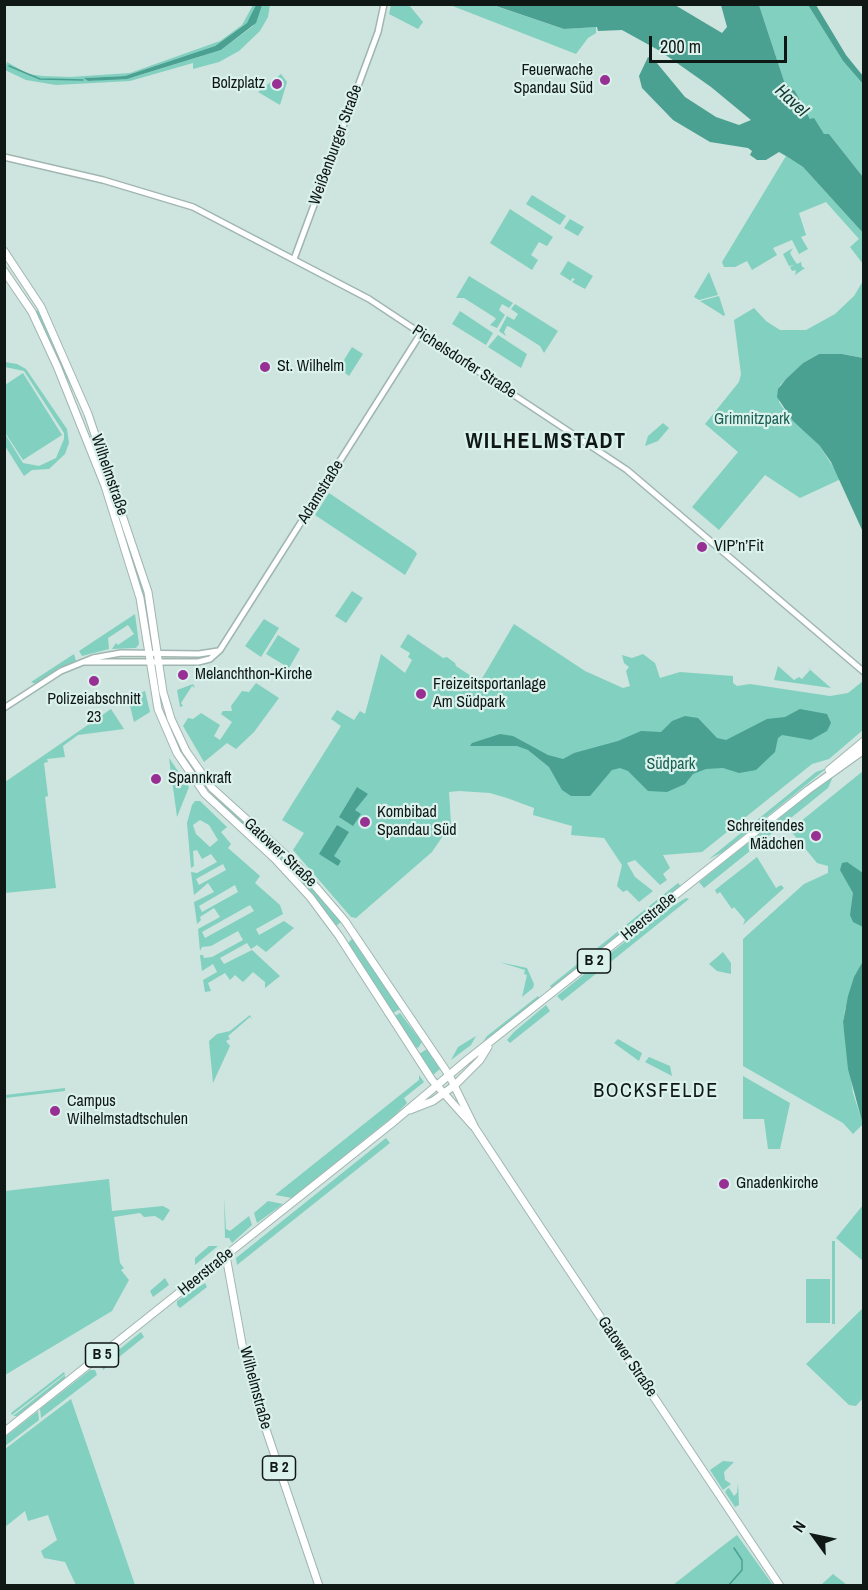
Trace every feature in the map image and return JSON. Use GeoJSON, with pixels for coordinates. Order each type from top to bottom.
{"type":"FeatureCollection","features":[{"type":"Feature","properties":{"kind":"main road","name":"Wilhelmstraße"},"geometry":{"type":"LineString","coordinates":[[4,251],[39,302],[84,406],[113,483],[148,591],[166,705],[185,748],[207,782]]}},
{"type":"Feature","properties":{"kind":"main road"},"geometry":{"type":"LineString","coordinates":[[4,270],[14,263]]}},
{"type":"Feature","properties":{"kind":"main road","name":"Wilhelmstraße"},"geometry":{"type":"LineString","coordinates":[[4,270],[29,308],[76,409],[105,486],[140,598],[160,717],[177,753],[200,788]]}},
{"type":"Feature","properties":{"kind":"main road"},"geometry":{"type":"LineString","coordinates":[[29,308],[39,302]]}},
{"type":"Feature","properties":{"kind":"main road"},"geometry":{"type":"LineString","coordinates":[[76,409],[84,406]]}},
{"type":"Feature","properties":{"kind":"main road"},"geometry":{"type":"LineString","coordinates":[[105,486],[113,483]]}},
{"type":"Feature","properties":{"kind":"main road","name":"Heerstraße"},"geometry":{"type":"LineString","coordinates":[[4,1432],[808,790],[864,741]]}},
{"type":"Feature","properties":{"kind":"main road"},"geometry":{"type":"LineString","coordinates":[[177,753],[185,748]]}},
{"type":"Feature","properties":{"kind":"main road","name":"Heerstraße"},"geometry":{"type":"LineString","coordinates":[[808,790],[864,750]]}},
{"type":"Feature","properties":{"kind":"main road"},"geometry":{"type":"LineString","coordinates":[[200,788],[207,782]]}},
{"type":"Feature","properties":{"kind":"main road","name":"Gatower Straße"},"geometry":{"type":"LineString","coordinates":[[207,782],[224,801],[308,877],[349,928],[449,1075],[475,1128],[780,1586]]}},
{"type":"Feature","properties":{"kind":"main road","name":"Gatower Straße"},"geometry":{"type":"LineString","coordinates":[[200,788],[282,865],[339,936],[436,1085],[475,1128]]}},
{"type":"Feature","properties":{"kind":"main road"},"geometry":{"type":"LineString","coordinates":[[339,936],[349,928]]}},
{"type":"Feature","properties":{"kind":"main road","name":"Heerstraße"},"geometry":{"type":"LineString","coordinates":[[408,1111],[443,1094],[455,1085],[480,1060],[490,1045]]}},
{"type":"Feature","properties":{"kind":"main road","name":"Wilhelmstraße"},"geometry":{"type":"LineString","coordinates":[[226,1256],[242,1344],[257,1403],[319,1586]]}},
{"type":"Feature","properties":{"kind":"street","name":"Weißenburger Straße"},"geometry":{"type":"LineString","coordinates":[[294,259],[378,32],[384,4]]}},
{"type":"Feature","properties":{"kind":"street","name":"Pichelsdorfer Straße"},"geometry":{"type":"LineString","coordinates":[[4,157],[102,180],[185,204],[212,215],[369,299],[627,470],[864,672]]}},
{"type":"Feature","properties":{"kind":"street","name":"Adamstraße"},"geometry":{"type":"LineString","coordinates":[[158,658],[198,662],[210,659],[220,650],[421,333]]}},
{"type":"Feature","properties":{"kind":"street"},"geometry":{"type":"LineString","coordinates":[[4,708],[61,671],[85,662],[111,654],[148,653],[158,658]]}},
{"type":"Feature","properties":{"kind":"street"},"geometry":{"type":"LineString","coordinates":[[85,662],[149,662],[158,658]]}},
{"type":"Feature","properties":{"kind":"green space"},"geometry":{"type":"Polygon","coordinates":[[[253,5],[256,5],[254,13],[247,23],[215,46],[125,76],[85,78],[88,81],[134,77],[221,50],[253,26],[262,5],[270,5],[268,17],[260,31],[239,51],[219,62],[193,69],[193,63],[130,81],[56,85],[26,80],[5,70],[7,62],[28,74],[43,76],[70,77],[130,73],[220,41],[242,25],[253,5]]]}},
{"type":"Feature","properties":{"kind":"green space"},"geometry":{"type":"Polygon","coordinates":[[[391,5],[409,5],[423,22],[418,29],[389,14],[391,5]]]}},
{"type":"Feature","properties":{"kind":"green space"},"geometry":{"type":"Polygon","coordinates":[[[450,5],[492,5],[564,29],[596,27],[596,33],[588,38],[576,54],[450,5]]]}},
{"type":"Feature","properties":{"kind":"green space"},"geometry":{"type":"Polygon","coordinates":[[[759,5],[808,5],[843,61],[863,84],[863,177],[829,134],[824,134],[810,119],[795,91],[785,84],[759,5]]]}},
{"type":"Feature","properties":{"kind":"green space"},"geometry":{"type":"Polygon","coordinates":[[[281,74],[287,82],[280,105],[258,92],[281,74]]]}},
{"type":"Feature","properties":{"kind":"green space"},"geometry":{"type":"Polygon","coordinates":[[[786,156],[803,167],[863,233],[863,264],[850,247],[859,239],[826,202],[799,213],[806,235],[801,237],[808,249],[799,254],[792,240],[773,248],[777,255],[752,270],[747,261],[735,267],[724,267],[722,262],[786,156]]]}},
{"type":"Feature","properties":{"kind":"green space"},"geometry":{"type":"Polygon","coordinates":[[[532,195],[566,216],[560,225],[526,204],[532,195]]]}},
{"type":"Feature","properties":{"kind":"green space"},"geometry":{"type":"Polygon","coordinates":[[[510,209],[553,237],[547,246],[539,242],[531,255],[538,260],[532,270],[490,243],[510,209]]]}},
{"type":"Feature","properties":{"kind":"green space"},"geometry":{"type":"Polygon","coordinates":[[[570,219],[584,227],[578,236],[564,228],[570,219]]]}},
{"type":"Feature","properties":{"kind":"green space"},"geometry":{"type":"Polygon","coordinates":[[[793,248],[790,253],[794,260],[797,264],[801,262],[802,267],[805,268],[795,275],[796,270],[792,271],[790,267],[794,265],[789,266],[783,254],[793,248]]]}},
{"type":"Feature","properties":{"kind":"green space"},"geometry":{"type":"Polygon","coordinates":[[[568,261],[593,276],[585,289],[572,282],[575,279],[572,278],[571,281],[560,274],[568,261]]]}},
{"type":"Feature","properties":{"kind":"green space"},"geometry":{"type":"Polygon","coordinates":[[[709,272],[718,295],[699,300],[694,297],[709,272]]]}},
{"type":"Feature","properties":{"kind":"green space"},"geometry":{"type":"Polygon","coordinates":[[[469,276],[513,303],[509,308],[502,304],[499,310],[505,315],[497,328],[490,325],[496,319],[494,317],[464,298],[456,298],[469,276]]]}},
{"type":"Feature","properties":{"kind":"green space","name":"Grimnitzpark"},"geometry":{"type":"Polygon","coordinates":[[[863,281],[863,358],[842,354],[819,354],[803,363],[780,385],[779,402],[819,445],[841,479],[800,498],[765,475],[719,530],[692,507],[738,452],[705,424],[739,382],[741,374],[734,320],[754,308],[766,321],[780,330],[806,330],[835,314],[854,296],[863,281]]]}},
{"type":"Feature","properties":{"kind":"green space"},"geometry":{"type":"Polygon","coordinates":[[[719,296],[725,315],[724,316],[700,301],[719,296]]]}},
{"type":"Feature","properties":{"kind":"green space"},"geometry":{"type":"Polygon","coordinates":[[[515,304],[558,331],[544,353],[540,346],[510,327],[507,326],[504,332],[506,336],[499,331],[507,316],[514,320],[518,314],[511,309],[515,304]]]}},
{"type":"Feature","properties":{"kind":"green space"},"geometry":{"type":"Polygon","coordinates":[[[39,310],[81,403],[80,405],[34,312],[39,310]]]}},
{"type":"Feature","properties":{"kind":"green space"},"geometry":{"type":"Polygon","coordinates":[[[460,311],[493,333],[486,345],[452,324],[460,311]]]}},
{"type":"Feature","properties":{"kind":"green space"},"geometry":{"type":"Polygon","coordinates":[[[498,335],[527,354],[521,368],[488,347],[498,335]]]}},
{"type":"Feature","properties":{"kind":"green space"},"geometry":{"type":"Polygon","coordinates":[[[352,347],[363,354],[349,376],[339,368],[352,347]]]}},
{"type":"Feature","properties":{"kind":"green space"},"geometry":{"type":"Polygon","coordinates":[[[5,362],[17,364],[26,369],[67,429],[69,443],[65,454],[49,469],[32,470],[24,476],[5,446],[5,434],[23,463],[39,466],[56,458],[64,439],[64,433],[24,371],[5,367],[5,362]]]}},
{"type":"Feature","properties":{"kind":"green space"},"geometry":{"type":"Polygon","coordinates":[[[23,373],[62,435],[23,460],[4,431],[5,385],[23,373]]]}},
{"type":"Feature","properties":{"kind":"green space"},"geometry":{"type":"Polygon","coordinates":[[[663,423],[669,428],[658,441],[645,446],[648,436],[663,423]]]}},
{"type":"Feature","properties":{"kind":"green space"},"geometry":{"type":"Polygon","coordinates":[[[110,488],[140,572],[153,645],[150,645],[144,602],[109,491],[110,488]]]}},
{"type":"Feature","properties":{"kind":"green space"},"geometry":{"type":"Polygon","coordinates":[[[329,493],[415,551],[417,554],[405,575],[315,515],[329,493]]]}},
{"type":"Feature","properties":{"kind":"green space"},"geometry":{"type":"Polygon","coordinates":[[[352,591],[363,598],[346,623],[335,616],[352,591]]]}},
{"type":"Feature","properties":{"kind":"green space"},"geometry":{"type":"Polygon","coordinates":[[[135,614],[139,644],[136,648],[112,649],[116,643],[118,645],[134,634],[128,625],[108,638],[109,649],[82,656],[79,651],[135,614]]]}},
{"type":"Feature","properties":{"kind":"green space"},"geometry":{"type":"Polygon","coordinates":[[[264,619],[279,628],[261,657],[245,646],[264,619]]]}},
{"type":"Feature","properties":{"kind":"green space","name":"Südpark"},"geometry":{"type":"Polygon","coordinates":[[[514,624],[585,671],[623,688],[630,686],[626,671],[629,667],[624,663],[622,655],[632,658],[643,654],[655,663],[660,678],[680,672],[733,676],[733,683],[737,686],[750,684],[830,696],[848,693],[863,681],[863,730],[829,759],[812,764],[702,852],[663,855],[670,868],[663,874],[667,880],[660,885],[635,860],[627,863],[635,877],[653,891],[639,902],[627,890],[623,892],[617,886],[622,865],[604,838],[571,835],[572,826],[533,815],[534,808],[507,798],[490,793],[459,791],[449,792],[451,824],[432,852],[356,918],[351,917],[293,850],[304,833],[282,820],[341,726],[331,719],[337,710],[354,720],[360,711],[365,714],[381,654],[405,673],[412,660],[408,657],[410,653],[400,647],[408,634],[443,658],[447,657],[480,682],[514,624]]]}},
{"type":"Feature","properties":{"kind":"green space"},"geometry":{"type":"Polygon","coordinates":[[[278,635],[300,649],[289,668],[266,654],[278,635]]]}},
{"type":"Feature","properties":{"kind":"green space"},"geometry":{"type":"Polygon","coordinates":[[[74,654],[76,661],[36,684],[31,682],[74,654]]]}},
{"type":"Feature","properties":{"kind":"green space"},"geometry":{"type":"Polygon","coordinates":[[[778,666],[794,680],[799,677],[802,679],[810,670],[807,667],[831,688],[774,680],[778,666]]]}},
{"type":"Feature","properties":{"kind":"green space"},"geometry":{"type":"Polygon","coordinates":[[[256,683],[279,698],[254,732],[236,749],[227,743],[204,762],[183,726],[188,718],[193,719],[201,713],[220,725],[214,736],[220,740],[232,722],[221,714],[223,711],[232,711],[231,706],[242,691],[249,692],[256,683]]]}},
{"type":"Feature","properties":{"kind":"green space"},"geometry":{"type":"Polygon","coordinates":[[[193,684],[195,688],[192,686],[181,703],[183,706],[180,707],[177,690],[193,684]]]}},
{"type":"Feature","properties":{"kind":"green space"},"geometry":{"type":"Polygon","coordinates":[[[145,691],[150,712],[134,722],[128,698],[145,691]]]}},
{"type":"Feature","properties":{"kind":"green space"},"geometry":{"type":"Polygon","coordinates":[[[111,709],[124,729],[78,735],[63,746],[65,757],[47,759],[48,762],[44,763],[48,796],[45,797],[56,888],[5,893],[5,782],[111,709]]]}},
{"type":"Feature","properties":{"kind":"green space"},"geometry":{"type":"Polygon","coordinates":[[[169,758],[189,787],[177,817],[169,758]]]}},
{"type":"Feature","properties":{"kind":"green space"},"geometry":{"type":"Polygon","coordinates":[[[827,768],[723,852],[709,859],[816,772],[827,768]]]}},
{"type":"Feature","properties":{"kind":"green space"},"geometry":{"type":"Polygon","coordinates":[[[863,771],[863,961],[845,1009],[843,1022],[853,1093],[863,1124],[853,1134],[843,1123],[743,1066],[743,939],[804,884],[828,873],[828,866],[817,863],[790,830],[863,771]]]}},
{"type":"Feature","properties":{"kind":"green space"},"geometry":{"type":"Polygon","coordinates":[[[829,778],[832,779],[828,788],[704,888],[699,882],[829,778]]]}},
{"type":"Feature","properties":{"kind":"green space"},"geometry":{"type":"Polygon","coordinates":[[[210,792],[288,861],[341,922],[336,926],[288,867],[226,811],[210,792]]]}},
{"type":"Feature","properties":{"kind":"green space"},"geometry":{"type":"Polygon","coordinates":[[[195,801],[200,801],[227,827],[221,832],[231,844],[228,848],[260,876],[255,883],[280,905],[283,914],[256,929],[259,935],[284,921],[294,928],[266,952],[257,945],[251,949],[247,943],[220,958],[224,964],[252,950],[280,976],[265,988],[265,982],[253,972],[243,982],[235,975],[230,980],[225,973],[208,983],[211,991],[205,992],[203,980],[217,972],[213,964],[202,971],[200,955],[204,958],[212,957],[243,940],[238,931],[211,946],[202,947],[200,951],[198,929],[220,917],[214,908],[200,917],[201,920],[197,924],[194,902],[214,892],[208,883],[194,895],[191,872],[197,873],[217,862],[211,854],[202,859],[197,850],[193,851],[194,866],[191,868],[187,823],[195,801]],[[200,820],[193,825],[196,834],[210,847],[218,840],[209,825],[200,820]],[[223,864],[196,879],[199,885],[226,870],[223,864]],[[235,885],[199,906],[202,912],[238,892],[235,885]],[[250,905],[202,932],[205,938],[254,911],[250,905]]]}},
{"type":"Feature","properties":{"kind":"green space"},"geometry":{"type":"Polygon","coordinates":[[[757,857],[776,888],[781,885],[784,888],[743,925],[745,920],[734,907],[732,909],[720,892],[717,894],[715,890],[757,857]]]}},
{"type":"Feature","properties":{"kind":"green space"},"geometry":{"type":"Polygon","coordinates":[[[678,883],[681,886],[552,989],[550,986],[678,883]]]}},
{"type":"Feature","properties":{"kind":"green space"},"geometry":{"type":"Polygon","coordinates":[[[686,898],[689,899],[562,1001],[557,996],[657,916],[686,898]]]}},
{"type":"Feature","properties":{"kind":"green space"},"geometry":{"type":"Polygon","coordinates":[[[352,939],[400,1009],[393,1013],[348,943],[352,939]]]}},
{"type":"Feature","properties":{"kind":"green space"},"geometry":{"type":"Polygon","coordinates":[[[723,952],[731,963],[731,974],[717,971],[709,964],[723,952]]]}},
{"type":"Feature","properties":{"kind":"green space"},"geometry":{"type":"Polygon","coordinates":[[[499,962],[527,968],[534,984],[533,988],[522,997],[527,975],[524,974],[525,970],[499,962]]]}},
{"type":"Feature","properties":{"kind":"green space"},"geometry":{"type":"Polygon","coordinates":[[[538,996],[540,999],[483,1042],[487,1036],[538,996]]]}},
{"type":"Feature","properties":{"kind":"green space"},"geometry":{"type":"Polygon","coordinates":[[[546,1005],[550,1011],[510,1043],[507,1040],[514,1032],[546,1005]]]}},
{"type":"Feature","properties":{"kind":"green space"},"geometry":{"type":"Polygon","coordinates":[[[400,1013],[422,1042],[418,1048],[415,1047],[395,1016],[400,1013]]]}},
{"type":"Feature","properties":{"kind":"green space"},"geometry":{"type":"Polygon","coordinates":[[[250,1015],[252,1020],[250,1017],[228,1036],[230,1039],[226,1041],[230,1046],[213,1083],[209,1041],[217,1034],[230,1031],[250,1015]]]}},
{"type":"Feature","properties":{"kind":"green space"},"geometry":{"type":"Polygon","coordinates":[[[476,1036],[471,1045],[451,1060],[458,1047],[476,1036]]]}},
{"type":"Feature","properties":{"kind":"green space"},"geometry":{"type":"Polygon","coordinates":[[[618,1039],[642,1053],[639,1061],[614,1043],[618,1039]]]}},
{"type":"Feature","properties":{"kind":"green space"},"geometry":{"type":"Polygon","coordinates":[[[427,1049],[441,1068],[433,1075],[419,1054],[427,1049]]]}},
{"type":"Feature","properties":{"kind":"green space"},"geometry":{"type":"Polygon","coordinates":[[[649,1057],[670,1066],[672,1076],[645,1062],[649,1057]]]}},
{"type":"Feature","properties":{"kind":"green space"},"geometry":{"type":"Polygon","coordinates":[[[419,1075],[424,1082],[404,1098],[407,1103],[395,1115],[292,1198],[275,1195],[419,1080],[419,1075]]]}},
{"type":"Feature","properties":{"kind":"green space"},"geometry":{"type":"Polygon","coordinates":[[[743,1076],[790,1103],[780,1149],[768,1149],[764,1119],[743,1119],[743,1076]]]}},
{"type":"Feature","properties":{"kind":"green space"},"geometry":{"type":"Polygon","coordinates":[[[65,1088],[65,1091],[5,1098],[5,1095],[65,1088]]]}},
{"type":"Feature","properties":{"kind":"green space"},"geometry":{"type":"Polygon","coordinates":[[[386,1138],[390,1143],[237,1265],[236,1258],[386,1138]]]}},
{"type":"Feature","properties":{"kind":"green space"},"geometry":{"type":"Polygon","coordinates":[[[109,1179],[112,1211],[163,1206],[170,1210],[163,1221],[155,1216],[144,1217],[140,1213],[114,1217],[120,1263],[124,1268],[121,1270],[129,1280],[112,1311],[5,1375],[5,1191],[109,1179]]]}},
{"type":"Feature","properties":{"kind":"green space"},"geometry":{"type":"Polygon","coordinates":[[[224,1197],[226,1229],[230,1231],[249,1216],[252,1225],[232,1243],[229,1238],[225,1238],[224,1197]]]}},
{"type":"Feature","properties":{"kind":"green space"},"geometry":{"type":"Polygon","coordinates":[[[268,1201],[283,1204],[257,1223],[254,1213],[268,1201]]]}},
{"type":"Feature","properties":{"kind":"green space"},"geometry":{"type":"Polygon","coordinates":[[[863,1205],[863,1261],[836,1238],[863,1205]]]}},
{"type":"Feature","properties":{"kind":"green space"},"geometry":{"type":"Polygon","coordinates":[[[832,1241],[835,1241],[835,1324],[832,1324],[832,1241]]]}},
{"type":"Feature","properties":{"kind":"green space"},"geometry":{"type":"Polygon","coordinates":[[[209,1246],[218,1246],[195,1265],[195,1258],[209,1246]]]}},
{"type":"Feature","properties":{"kind":"green space"},"geometry":{"type":"Polygon","coordinates":[[[165,1278],[169,1285],[153,1297],[150,1291],[165,1278]]]}},
{"type":"Feature","properties":{"kind":"green space"},"geometry":{"type":"Polygon","coordinates":[[[806,1279],[830,1279],[830,1323],[806,1323],[806,1279]]]}},
{"type":"Feature","properties":{"kind":"green space"},"geometry":{"type":"Polygon","coordinates":[[[205,1283],[207,1287],[180,1308],[177,1305],[177,1301],[205,1283]]]}},
{"type":"Feature","properties":{"kind":"green space"},"geometry":{"type":"Polygon","coordinates":[[[863,1308],[863,1398],[856,1406],[849,1405],[806,1364],[863,1308]]]}},
{"type":"Feature","properties":{"kind":"green space"},"geometry":{"type":"Polygon","coordinates":[[[141,1332],[144,1337],[103,1370],[101,1364],[141,1332]]]}},
{"type":"Feature","properties":{"kind":"green space"},"geometry":{"type":"Polygon","coordinates":[[[90,1370],[95,1370],[97,1375],[41,1418],[40,1409],[90,1370]]]}},
{"type":"Feature","properties":{"kind":"green space"},"geometry":{"type":"Polygon","coordinates":[[[64,1372],[65,1374],[12,1415],[11,1413],[64,1372]]]}},
{"type":"Feature","properties":{"kind":"green space"},"geometry":{"type":"Polygon","coordinates":[[[65,1375],[65,1378],[17,1416],[13,1416],[65,1375]]]}},
{"type":"Feature","properties":{"kind":"green space"},"geometry":{"type":"Polygon","coordinates":[[[71,1399],[135,1585],[76,1585],[65,1562],[44,1558],[41,1551],[57,1540],[48,1515],[28,1521],[25,1511],[5,1527],[5,1449],[71,1399]]]}},
{"type":"Feature","properties":{"kind":"green space"},"geometry":{"type":"Polygon","coordinates":[[[38,1411],[39,1420],[5,1446],[5,1437],[38,1411]]]}},
{"type":"Feature","properties":{"kind":"green space"},"geometry":{"type":"Polygon","coordinates":[[[723,1461],[734,1462],[724,1472],[725,1480],[731,1484],[723,1490],[710,1470],[723,1461]]]}},
{"type":"Feature","properties":{"kind":"green space"},"geometry":{"type":"Polygon","coordinates":[[[738,1483],[739,1505],[735,1507],[725,1492],[727,1489],[732,1486],[729,1488],[734,1496],[737,1493],[738,1483]]]}},
{"type":"Feature","properties":{"kind":"green space"},"geometry":{"type":"Polygon","coordinates":[[[737,1535],[773,1585],[673,1585],[720,1548],[737,1535]]]}},
{"type":"Feature","properties":{"kind":"green space"},"geometry":{"type":"Polygon","coordinates":[[[833,1574],[847,1585],[821,1585],[833,1574]]]}},
{"type":"Feature","properties":{"kind":"water"},"geometry":{"type":"Polygon","coordinates":[[[256,5],[262,5],[256,23],[221,50],[127,79],[88,81],[84,78],[125,76],[215,46],[247,23],[256,5]]]}},
{"type":"Feature","properties":{"kind":"water","name":"Havel"},"geometry":{"type":"Polygon","coordinates":[[[493,5],[675,5],[722,33],[727,27],[721,5],[759,5],[785,84],[795,91],[810,119],[814,118],[824,134],[829,134],[863,177],[863,233],[803,167],[786,156],[779,152],[766,160],[757,160],[750,155],[752,151],[748,148],[710,142],[673,120],[642,88],[639,76],[648,57],[656,62],[685,97],[716,117],[739,125],[751,120],[711,87],[660,51],[622,30],[598,31],[597,27],[564,29],[493,5]]]}},
{"type":"Feature","properties":{"kind":"water"},"geometry":{"type":"Polygon","coordinates":[[[808,5],[816,5],[846,55],[863,76],[863,84],[843,61],[808,5]]]}},
{"type":"Feature","properties":{"kind":"water"},"geometry":{"type":"Polygon","coordinates":[[[819,354],[842,354],[863,358],[863,532],[831,462],[819,445],[793,421],[777,397],[778,389],[786,379],[803,363],[819,354]]]}},
{"type":"Feature","properties":{"kind":"water"},"geometry":{"type":"Polygon","coordinates":[[[800,709],[827,714],[831,723],[827,731],[811,740],[782,735],[778,738],[775,752],[756,770],[739,773],[723,768],[706,769],[693,774],[685,784],[667,792],[648,791],[628,771],[620,768],[612,770],[590,796],[571,796],[562,790],[549,767],[528,750],[517,746],[470,746],[472,743],[500,734],[513,736],[548,755],[563,759],[574,753],[618,741],[641,731],[661,732],[672,721],[685,716],[698,718],[717,738],[726,740],[767,719],[785,717],[800,709]]]}},
{"type":"Feature","properties":{"kind":"water"},"geometry":{"type":"Polygon","coordinates":[[[357,787],[368,794],[355,810],[361,814],[353,826],[339,817],[357,787]]]}},
{"type":"Feature","properties":{"kind":"water"},"geometry":{"type":"Polygon","coordinates":[[[337,825],[349,832],[334,856],[341,861],[338,866],[319,854],[337,825]]]}},
{"type":"Feature","properties":{"kind":"water"},"geometry":{"type":"Polygon","coordinates":[[[847,862],[863,873],[863,927],[853,922],[850,915],[853,893],[840,870],[842,863],[847,862]]]}},
{"type":"Feature","properties":{"kind":"water"},"geometry":{"type":"Polygon","coordinates":[[[863,961],[864,1125],[848,1069],[843,1022],[854,977],[863,961]]]}},
{"type":"Feature","properties":{"kind":"waterway"},"geometry":{"type":"LineString","coordinates":[[9,66],[40,79],[83,80]]}},
{"type":"Feature","properties":{"kind":"waterway"},"geometry":{"type":"LineString","coordinates":[[728,1586],[742,1570],[742,1560],[734,1548]]}},
{"type":"Feature","properties":{"kind":"place","name":"Feuerwache Spandau Süd"},"geometry":{"type":"Point","coordinates":[605,80]}},
{"type":"Feature","properties":{"kind":"place","name":"Bolzplatz"},"geometry":{"type":"Point","coordinates":[277,84]}},
{"type":"Feature","properties":{"kind":"place","name":"St. Wilhelm"},"geometry":{"type":"Point","coordinates":[265,367]}},
{"type":"Feature","properties":{"kind":"place","name":"VIP’n’Fit"},"geometry":{"type":"Point","coordinates":[702,547]}},
{"type":"Feature","properties":{"kind":"place","name":"Melanchthon-Kirche"},"geometry":{"type":"Point","coordinates":[183,675]}},
{"type":"Feature","properties":{"kind":"place","name":"Polizeiabschnitt 23"},"geometry":{"type":"Point","coordinates":[94,681]}},
{"type":"Feature","properties":{"kind":"place","name":"Freizeitsportanlage Am Südpark"},"geometry":{"type":"Point","coordinates":[421,694]}},
{"type":"Feature","properties":{"kind":"place","name":"Spannkraft"},"geometry":{"type":"Point","coordinates":[156,779]}},
{"type":"Feature","properties":{"kind":"place","name":"Kombibad Spandau Süd"},"geometry":{"type":"Point","coordinates":[365,822]}},
{"type":"Feature","properties":{"kind":"place","name":"Schreitendes Mädchen"},"geometry":{"type":"Point","coordinates":[816,836]}},
{"type":"Feature","properties":{"kind":"place","name":"Campus Wilhelmstadtschulen"},"geometry":{"type":"Point","coordinates":[55,1111]}},
{"type":"Feature","properties":{"kind":"place","name":"Gnadenkirche"},"geometry":{"type":"Point","coordinates":[724,1184]}},
{"type":"Feature","properties":{"kind":"district","name":"WILHELMSTADT"},"geometry":{"type":"Point","coordinates":[546,442]}},
{"type":"Feature","properties":{"kind":"district","name":"BOCKSFELDE"},"geometry":{"type":"Point","coordinates":[656,1092]}}]}
